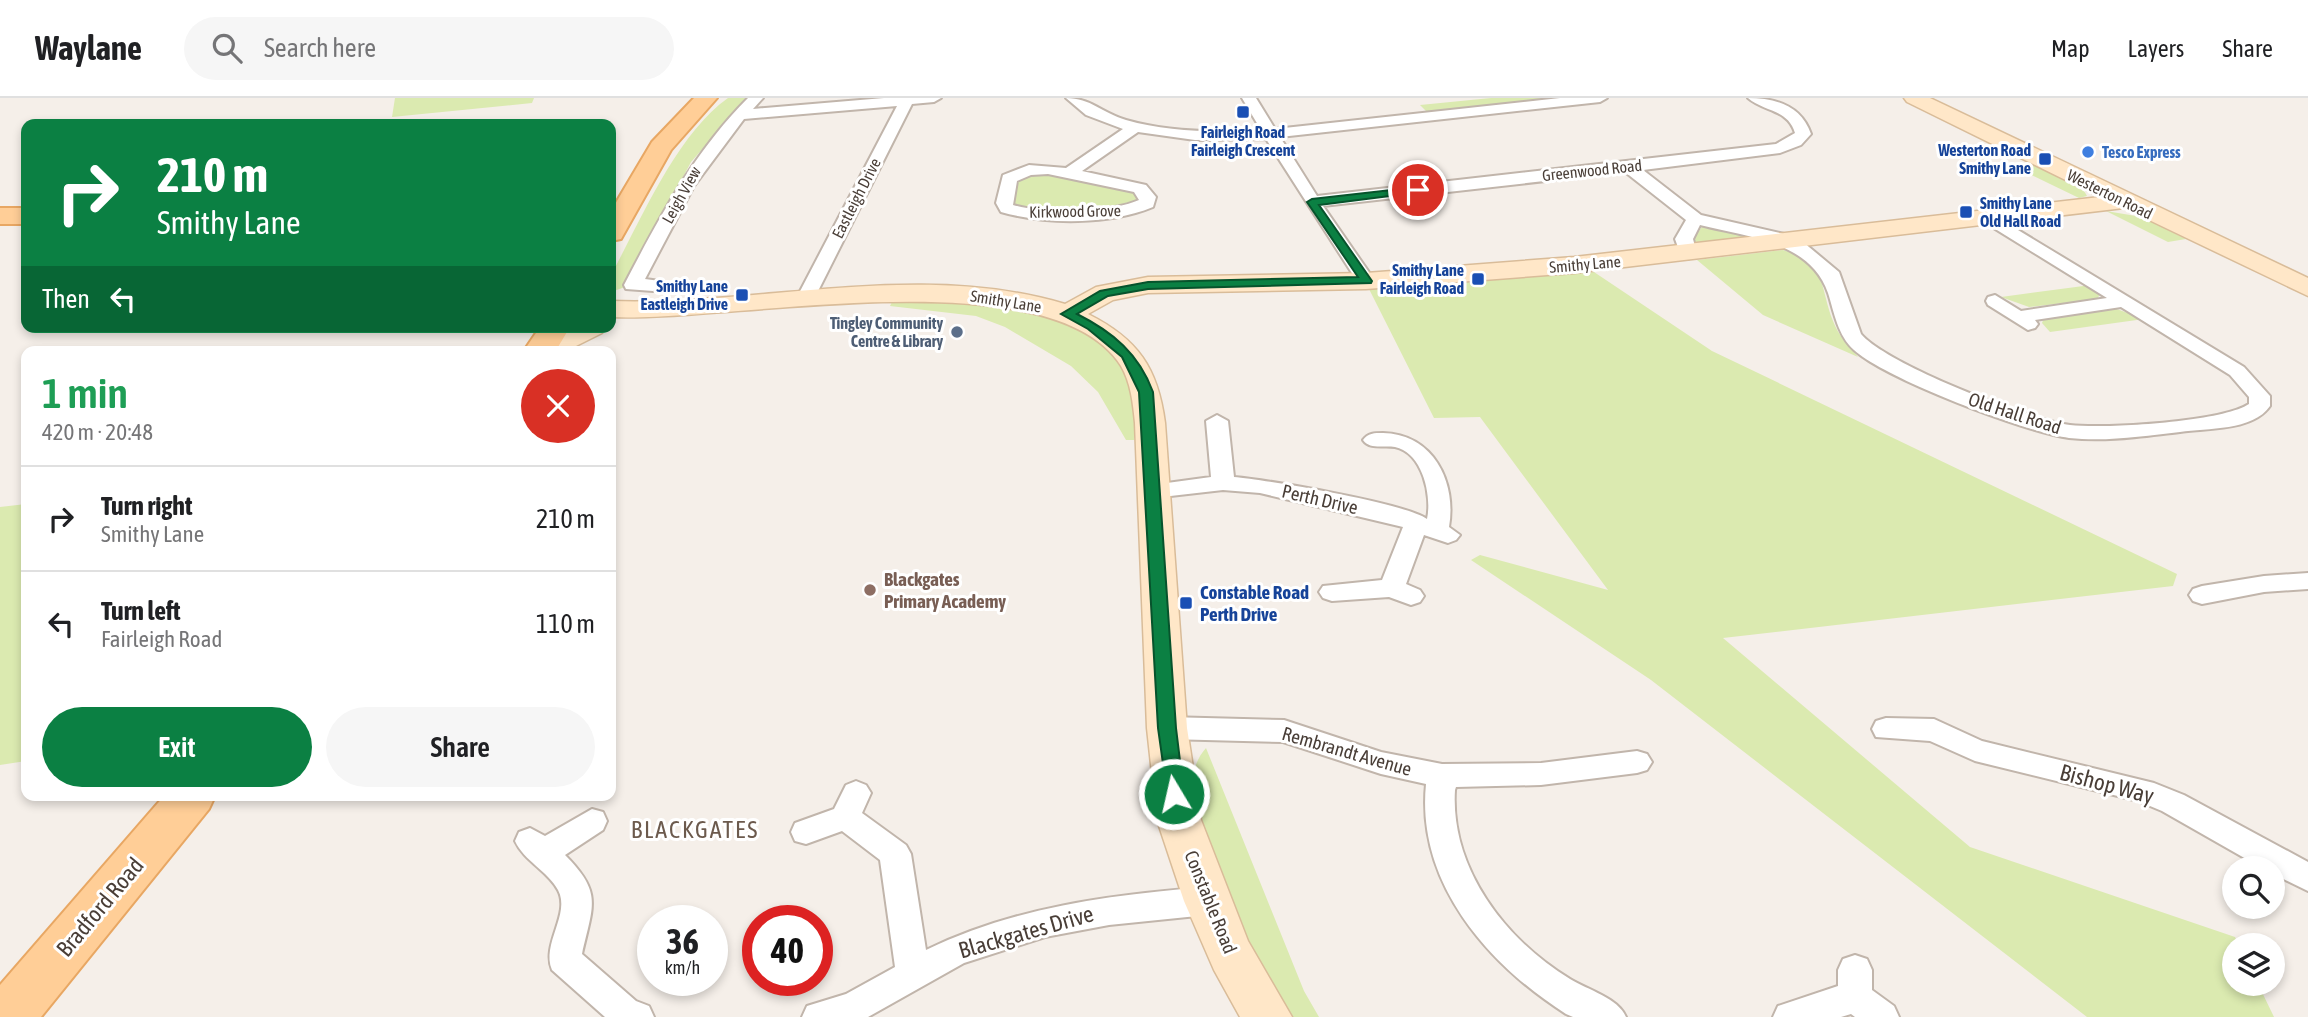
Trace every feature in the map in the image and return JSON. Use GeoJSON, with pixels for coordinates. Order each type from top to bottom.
{"type":"FeatureCollection","features":[{"type":"Feature","properties":{"kind":"main road"},"geometry":{"type":"LineString","coordinates":[[618,209],[662,147],[706,98]]}},
{"type":"Feature","properties":{"kind":"main road"},"geometry":{"type":"LineString","coordinates":[[616,179],[662,147]]}},
{"type":"Feature","properties":{"kind":"main road"},"geometry":{"type":"LineString","coordinates":[[0,216],[21,216]]}},
{"type":"Feature","properties":{"kind":"main road","name":"Bradford Road"},"geometry":{"type":"LineString","coordinates":[[7,1017],[188,801]]}},
{"type":"Feature","properties":{"kind":"street","name":"Leigh View"},"geometry":{"type":"LineString","coordinates":[[653,285],[633,285],[698,164],[738,115],[756,98]]}},
{"type":"Feature","properties":{"kind":"street"},"geometry":{"type":"LineString","coordinates":[[738,115],[934,98]]}},
{"type":"Feature","properties":{"kind":"street"},"geometry":{"type":"LineString","coordinates":[[1073,98],[1093,112],[1137,126],[1195,135],[1270,134],[1600,98]]}},
{"type":"Feature","properties":{"kind":"street"},"geometry":{"type":"LineString","coordinates":[[1249,98],[1312,202],[1366,281]]}},
{"type":"Feature","properties":{"kind":"street","name":"Greenwood Road"},"geometry":{"type":"LineString","coordinates":[[1312,202],[1780,149],[1796,142],[1803,134],[1801,124],[1791,114],[1755,98]]}},
{"type":"Feature","properties":{"kind":"street","name":"Westerton Road"},"geometry":{"type":"LineString","coordinates":[[1913,98],[2308,288]]}},
{"type":"Feature","properties":{"kind":"street","name":"Eastleigh Drive"},"geometry":{"type":"LineString","coordinates":[[805,299],[908,99]]}},
{"type":"Feature","properties":{"kind":"street"},"geometry":{"type":"LineString","coordinates":[[1070,172],[1137,126]]}},
{"type":"Feature","properties":{"kind":"street","name":"Smithy Lane"},"geometry":{"type":"LineString","coordinates":[[1628,166],[1695,219],[1787,241]]}},
{"type":"Feature","properties":{"kind":"street","name":"Kirkwood Grove"},"geometry":{"type":"LineString","coordinates":[[1048,169],[1070,172],[1140,188],[1145,192],[1147,202],[1124,211],[1037,213],[1014,212],[1004,203],[1007,184],[1016,174],[1048,169]]}},
{"type":"Feature","properties":{"kind":"street","name":"Smithy Lane"},"geometry":{"type":"LineString","coordinates":[[616,309],[918,293],[980,295],[1029,303],[1068,314],[1105,293],[1148,285],[1366,281],[1688,254],[2126,201]]}},
{"type":"Feature","properties":{"kind":"street","name":"Old Hall Road"},"geometry":{"type":"LineString","coordinates":[[1787,241],[1830,272],[1852,335],[1874,356],[1900,371],[2020,418],[2068,431],[2117,433],[2231,419],[2259,405],[2260,396],[2237,372],[1990,218]]}},
{"type":"Feature","properties":{"kind":"street"},"geometry":{"type":"LineString","coordinates":[[1688,254],[1684,239],[1695,219]]}},
{"type":"Feature","properties":{"kind":"street"},"geometry":{"type":"LineString","coordinates":[[1995,301],[2035,329]]}},
{"type":"Feature","properties":{"kind":"street"},"geometry":{"type":"LineString","coordinates":[[2017,317],[2127,301]]}},
{"type":"Feature","properties":{"kind":"street"},"geometry":{"type":"LineString","coordinates":[[616,318],[638,310]]}},
{"type":"Feature","properties":{"kind":"street","name":"Constable Road"},"geometry":{"type":"LineString","coordinates":[[1068,314],[1110,339],[1127,354],[1139,372],[1146,392],[1167,728],[1179,820],[1207,901],[1231,955],[1267,1017]]}},
{"type":"Feature","properties":{"kind":"street"},"geometry":{"type":"LineString","coordinates":[[552,346],[580,333]]}},
{"type":"Feature","properties":{"kind":"street"},"geometry":{"type":"LineString","coordinates":[[1217,421],[1223,484]]}},
{"type":"Feature","properties":{"kind":"street"},"geometry":{"type":"LineString","coordinates":[[1332,592],[1401,592],[1434,529],[1441,502],[1437,484],[1419,456],[1412,447],[1396,440],[1374,440]]}},
{"type":"Feature","properties":{"kind":"street","name":"Perth Drive"},"geometry":{"type":"LineString","coordinates":[[1153,491],[1223,484],[1298,493],[1434,529]]}},
{"type":"Feature","properties":{"kind":"street"},"geometry":{"type":"LineString","coordinates":[[2202,595],[2264,584],[2308,581]]}},
{"type":"Feature","properties":{"kind":"street","name":"Bishop Way"},"geometry":{"type":"LineString","coordinates":[[1886,729],[1941,724],[1975,750],[2144,791],[2173,803],[2308,878]]}},
{"type":"Feature","properties":{"kind":"street","name":"Rembrandt Avenue"},"geometry":{"type":"LineString","coordinates":[[1167,728],[1284,730],[1381,763],[1442,776],[1541,774],[1637,762]]}},
{"type":"Feature","properties":{"kind":"street"},"geometry":{"type":"LineString","coordinates":[[1442,776],[1440,813],[1452,865],[1475,913],[1521,962],[1575,1003],[1609,1017]]}},
{"type":"Feature","properties":{"kind":"street"},"geometry":{"type":"LineString","coordinates":[[806,832],[851,805],[895,854],[912,976]]}},
{"type":"Feature","properties":{"kind":"street"},"geometry":{"type":"LineString","coordinates":[[592,821],[536,847],[574,885],[577,905],[564,959],[627,1015]]}},
{"type":"Feature","properties":{"kind":"street","name":"Blackgates Drive"},"geometry":{"type":"LineString","coordinates":[[837,1016],[952,953],[1019,931],[1110,909],[1207,901]]}},
{"type":"Feature","properties":{"kind":"street"},"geometry":{"type":"LineString","coordinates":[[1790,1017],[1855,984],[1882,1017]]}},
{"type":"Feature","properties":{"kind":"green space"},"geometry":{"type":"Polygon","coordinates":[[[395,98],[534,98],[532,103],[392,117],[395,98]]]}},
{"type":"Feature","properties":{"kind":"green space"},"geometry":{"type":"Polygon","coordinates":[[[728,98],[747,98],[691,162],[625,287],[616,290],[616,265],[647,205],[676,156],[709,114],[728,98]]]}},
{"type":"Feature","properties":{"kind":"green space"},"geometry":{"type":"Polygon","coordinates":[[[1491,98],[1556,98],[1427,112],[1420,105],[1491,98]]]}},
{"type":"Feature","properties":{"kind":"green space"},"geometry":{"type":"Polygon","coordinates":[[[2035,165],[2083,189],[2087,196],[2079,198],[2019,169],[2035,165]]]}},
{"type":"Feature","properties":{"kind":"green space"},"geometry":{"type":"Polygon","coordinates":[[[1037,172],[1134,189],[1141,202],[1121,208],[1028,210],[1012,203],[1015,180],[1037,172]]]}},
{"type":"Feature","properties":{"kind":"green space"},"geometry":{"type":"Polygon","coordinates":[[[2106,211],[2142,217],[2186,239],[2168,242],[2106,211]]]}},
{"type":"Feature","properties":{"kind":"green space"},"geometry":{"type":"Polygon","coordinates":[[[1703,225],[1750,238],[1698,243],[1693,240],[1703,225]]]}},
{"type":"Feature","properties":{"kind":"green space"},"geometry":{"type":"Polygon","coordinates":[[[1783,250],[1797,255],[1815,269],[1835,326],[1858,357],[1763,315],[1697,260],[1783,250]]]}},
{"type":"Feature","properties":{"kind":"green space"},"geometry":{"type":"Polygon","coordinates":[[[1594,272],[1712,351],[2177,574],[2173,586],[1723,638],[1970,847],[2223,933],[2222,996],[2264,996],[2274,1017],[2087,1017],[1651,680],[1471,560],[1480,555],[1608,590],[1480,417],[1434,418],[1369,289],[1594,272]]]}},
{"type":"Feature","properties":{"kind":"green space"},"geometry":{"type":"Polygon","coordinates":[[[2091,285],[2101,293],[2097,299],[2029,307],[2001,297],[2091,285]]]}},
{"type":"Feature","properties":{"kind":"green space"},"geometry":{"type":"Polygon","coordinates":[[[926,300],[1023,309],[1057,319],[1092,338],[1120,364],[1129,380],[1136,402],[1134,440],[1126,440],[1098,392],[1071,366],[1005,327],[976,316],[890,306],[892,302],[926,300]]]}},
{"type":"Feature","properties":{"kind":"green space"},"geometry":{"type":"Polygon","coordinates":[[[2114,308],[2144,319],[2050,332],[2042,323],[2044,318],[2114,308]]]}},
{"type":"Feature","properties":{"kind":"green space"},"geometry":{"type":"Polygon","coordinates":[[[21,505],[21,762],[0,765],[0,507],[21,505]]]}},
{"type":"Feature","properties":{"kind":"green space"},"geometry":{"type":"Polygon","coordinates":[[[1206,748],[1304,991],[1319,1017],[1292,1017],[1262,968],[1228,898],[1213,861],[1195,795],[1194,772],[1198,759],[1206,748]]]}},
{"type":"Feature","properties":{"kind":"place","name":"Fairleigh Road Fairleigh Crescent"},"geometry":{"type":"Point","coordinates":[1243,112]}},
{"type":"Feature","properties":{"kind":"place","name":"Tesco Express"},"geometry":{"type":"Point","coordinates":[2088,152]}},
{"type":"Feature","properties":{"kind":"place","name":"Westerton Road Smithy Lane"},"geometry":{"type":"Point","coordinates":[2045,159]}},
{"type":"Feature","properties":{"kind":"place","name":"Smithy Lane Old Hall Road"},"geometry":{"type":"Point","coordinates":[1966,212]}},
{"type":"Feature","properties":{"kind":"place","name":"Smithy Lane Fairleigh Road"},"geometry":{"type":"Point","coordinates":[1478,279]}},
{"type":"Feature","properties":{"kind":"place","name":"Smithy Lane Eastleigh Drive"},"geometry":{"type":"Point","coordinates":[742,295]}},
{"type":"Feature","properties":{"kind":"place","name":"Tingley Community Centre & Library"},"geometry":{"type":"Point","coordinates":[957,332]}},
{"type":"Feature","properties":{"kind":"place","name":"Blackgates Primary Academy"},"geometry":{"type":"Point","coordinates":[870,590]}},
{"type":"Feature","properties":{"kind":"place","name":"Constable Road Perth Drive"},"geometry":{"type":"Point","coordinates":[1186,603]}},
{"type":"Feature","properties":{"kind":"district","name":"BLACKGATES"},"geometry":{"type":"Point","coordinates":[695,829]}},
{"type":"Feature","properties":{"kind":"route"},"geometry":{"type":"LineString","coordinates":[[1174,794],[1167,728],[1146,392],[1139,372],[1127,354],[1110,339],[1068,314],[1105,293],[1148,285],[1366,281],[1312,202],[1418,190]]}}]}
